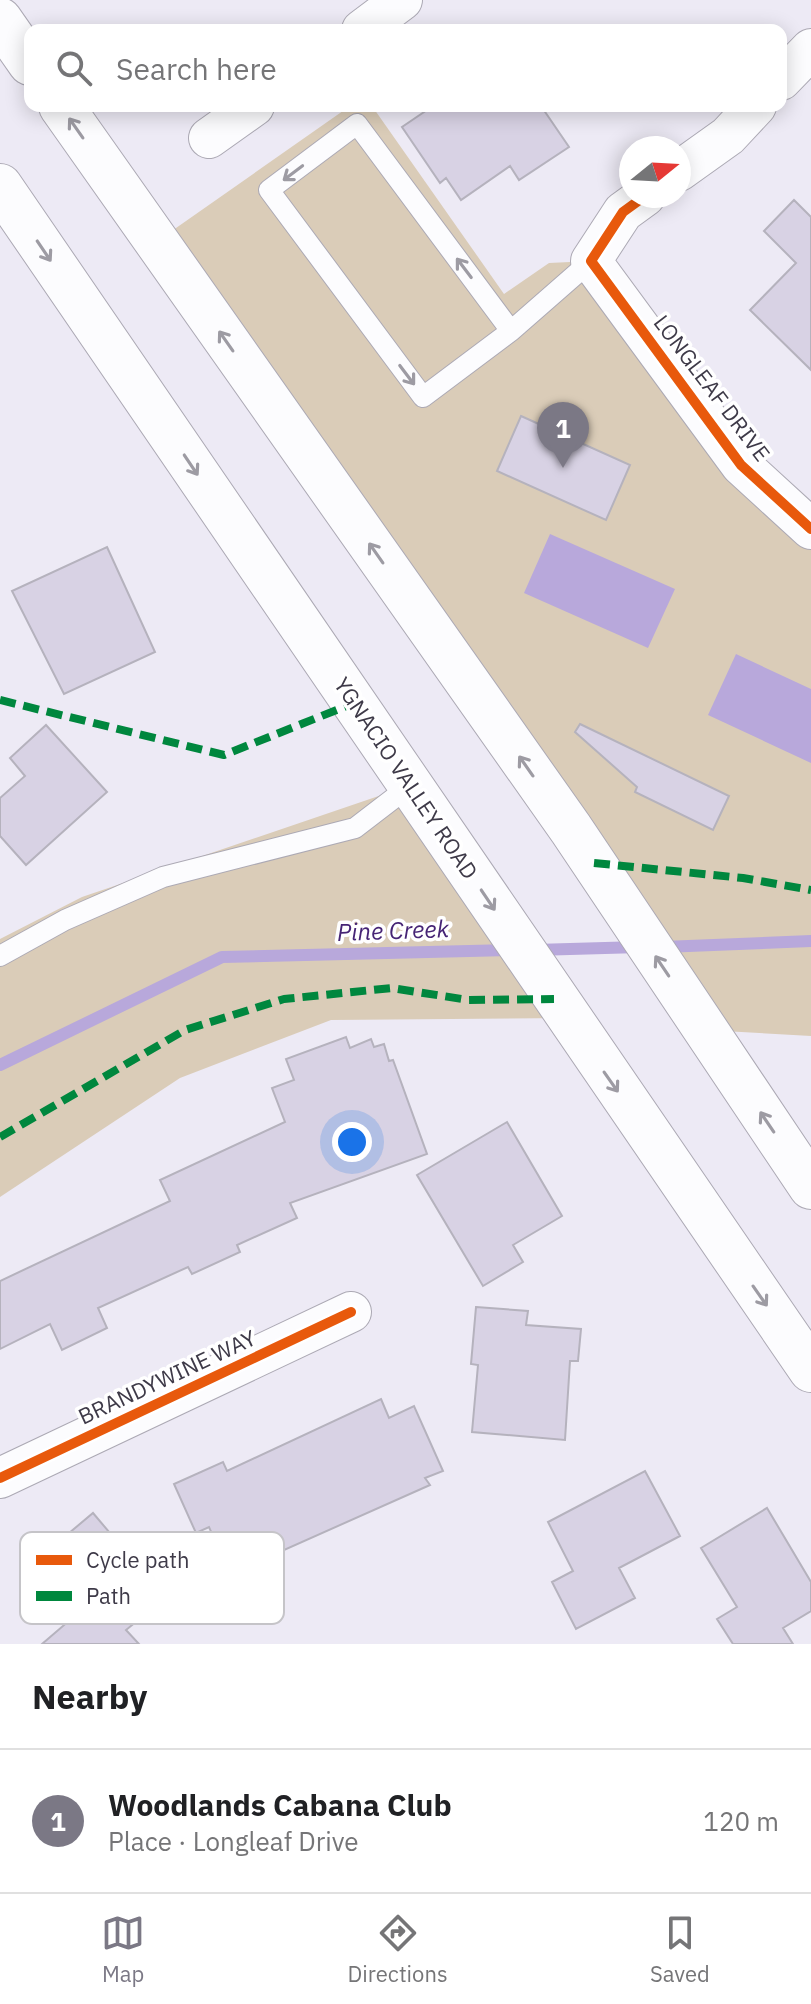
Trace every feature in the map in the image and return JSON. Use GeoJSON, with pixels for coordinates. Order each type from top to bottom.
{"type":"FeatureCollection","features":[{"type":"Feature","properties":{"kind":"highway"},"geometry":{"type":"LineString","coordinates":[[0,20],[24,54]]}},
{"type":"Feature","properties":{"kind":"highway"},"geometry":{"type":"LineString","coordinates":[[65,112],[571,829],[811,1187]]}},
{"type":"Feature","properties":{"kind":"highway","name":"YGNACIO VALLEY ROAD"},"geometry":{"type":"LineString","coordinates":[[0,186],[811,1370]]}},
{"type":"Feature","properties":{"kind":"street"},"geometry":{"type":"LineString","coordinates":[[370,24],[402,0]]}},
{"type":"Feature","properties":{"kind":"street"},"geometry":{"type":"LineString","coordinates":[[787,74],[811,49]]}},
{"type":"Feature","properties":{"kind":"street"},"geometry":{"type":"LineString","coordinates":[[209,138],[246,112]]}},
{"type":"Feature","properties":{"kind":"street"},"geometry":{"type":"LineString","coordinates":[[691,162],[728,136],[750,112]]}},
{"type":"Feature","properties":{"kind":"street"},"geometry":{"type":"LineString","coordinates":[[591,261],[628,208]]}},
{"type":"Feature","properties":{"kind":"street","name":"LONGLEAF DRIVE"},"geometry":{"type":"LineString","coordinates":[[591,261],[741,465],[811,529]]}},
{"type":"Feature","properties":{"kind":"street","name":"BRANDYWINE WAY"},"geometry":{"type":"LineString","coordinates":[[0,1478],[351,1312]]}},
{"type":"Feature","properties":{"kind":"lane"},"geometry":{"type":"LineString","coordinates":[[511,331],[357,124],[269,190],[423,397],[511,331],[591,261]]}},
{"type":"Feature","properties":{"kind":"lane"},"geometry":{"type":"LineString","coordinates":[[0,956],[65,920],[163,877],[355,828],[411,785]]}},
{"type":"Feature","properties":{"kind":"shaded area"},"geometry":{"type":"Polygon","coordinates":[[[341,112],[376,112],[504,294],[549,263],[591,261],[811,529],[811,1036],[705,1030],[156,242],[341,112]]]}},
{"type":"Feature","properties":{"kind":"shaded area"},"geometry":{"type":"Polygon","coordinates":[[[550,534],[675,589],[648,648],[524,593],[550,534]]]}},
{"type":"Feature","properties":{"kind":"shaded area"},"geometry":{"type":"Polygon","coordinates":[[[736,654],[811,689],[811,763],[708,715],[736,654]]]}},
{"type":"Feature","properties":{"kind":"shaded area"},"geometry":{"type":"Polygon","coordinates":[[[411,785],[567,1018],[331,1020],[180,1078],[0,1197],[0,939],[82,897],[411,785]]]}},
{"type":"Feature","properties":{"kind":"building"},"geometry":{"type":"Polygon","coordinates":[[[424,112],[545,112],[569,147],[519,180],[510,166],[461,200],[446,178],[440,183],[402,127],[424,112]]]}},
{"type":"Feature","properties":{"kind":"building"},"geometry":{"type":"Polygon","coordinates":[[[794,200],[811,217],[811,370],[750,310],[796,263],[764,231],[794,200]]]}},
{"type":"Feature","properties":{"kind":"building"},"geometry":{"type":"Polygon","coordinates":[[[521,416],[630,465],[606,520],[497,471],[521,416]]]}},
{"type":"Feature","properties":{"kind":"building"},"geometry":{"type":"Polygon","coordinates":[[[107,547],[155,652],[64,694],[12,591],[107,547]]]}},
{"type":"Feature","properties":{"kind":"building"},"geometry":{"type":"Polygon","coordinates":[[[580,724],[729,796],[713,830],[635,792],[637,787],[575,732],[580,724]]]}},
{"type":"Feature","properties":{"kind":"building"},"geometry":{"type":"Polygon","coordinates":[[[46,725],[107,792],[26,865],[0,836],[0,798],[25,776],[10,758],[46,725]]]}},
{"type":"Feature","properties":{"kind":"building"},"geometry":{"type":"Polygon","coordinates":[[[346,1037],[350,1048],[371,1039],[374,1047],[384,1044],[389,1061],[393,1060],[427,1154],[290,1203],[297,1218],[237,1245],[240,1252],[192,1274],[188,1267],[98,1308],[107,1328],[62,1350],[50,1324],[0,1349],[0,1281],[170,1201],[160,1180],[285,1122],[272,1088],[294,1080],[286,1059],[346,1037]]]}},
{"type":"Feature","properties":{"kind":"building"},"geometry":{"type":"Polygon","coordinates":[[[507,1122],[562,1216],[513,1245],[523,1262],[483,1286],[417,1175],[507,1122]]]}},
{"type":"Feature","properties":{"kind":"building"},"geometry":{"type":"Polygon","coordinates":[[[476,1307],[528,1311],[526,1325],[581,1329],[578,1361],[570,1361],[565,1440],[472,1432],[478,1365],[471,1364],[476,1307]]]}},
{"type":"Feature","properties":{"kind":"building"},"geometry":{"type":"Polygon","coordinates":[[[381,1399],[389,1418],[414,1406],[443,1471],[425,1478],[430,1485],[284,1550],[284,1532],[211,1532],[209,1527],[196,1532],[174,1484],[223,1462],[227,1471],[381,1399]]]}},
{"type":"Feature","properties":{"kind":"building"},"geometry":{"type":"Polygon","coordinates":[[[645,1471],[680,1536],[619,1568],[635,1598],[576,1629],[552,1582],[573,1571],[548,1522],[645,1471]]]}},
{"type":"Feature","properties":{"kind":"building"},"geometry":{"type":"Polygon","coordinates":[[[767,1508],[811,1582],[811,1611],[783,1628],[793,1644],[733,1644],[717,1619],[737,1607],[701,1548],[767,1508]]]}},
{"type":"Feature","properties":{"kind":"building"},"geometry":{"type":"Polygon","coordinates":[[[93,1513],[109,1532],[70,1532],[93,1513]]]}},
{"type":"Feature","properties":{"kind":"building"},"geometry":{"type":"Polygon","coordinates":[[[65,1624],[133,1624],[126,1630],[139,1644],[42,1644],[65,1624]]]}},
{"type":"Feature","properties":{"kind":"waterway","name":"Pine Creek"},"geometry":{"type":"LineString","coordinates":[[663,947],[811,941]]}},
{"type":"Feature","properties":{"kind":"waterway","name":"Pine Creek"},"geometry":{"type":"LineString","coordinates":[[535,950],[640,947]]}},
{"type":"Feature","properties":{"kind":"waterway","name":"Pine Creek"},"geometry":{"type":"LineString","coordinates":[[0,1065],[222,957],[512,950]]}},
{"type":"Feature","properties":{"kind":"marked path"},"geometry":{"type":"LineString","coordinates":[[0,700],[224,755],[354,703]]}},
{"type":"Feature","properties":{"kind":"marked path"},"geometry":{"type":"LineString","coordinates":[[594,863],[743,878],[811,890]]}},
{"type":"Feature","properties":{"kind":"marked path"},"geometry":{"type":"LineString","coordinates":[[0,1137],[185,1030],[284,999],[392,988],[468,1000],[554,999]]}},
{"type":"Feature","properties":{"kind":"cycle path"},"geometry":{"type":"LineString","coordinates":[[628,208],[591,261],[741,465],[811,529]]}},
{"type":"Feature","properties":{"kind":"cycle path"},"geometry":{"type":"LineString","coordinates":[[0,1478],[351,1312]]}},
{"type":"Feature","properties":{"kind":"place","name":"Woodlands Cabana Club"},"geometry":{"type":"Point","coordinates":[563,468]}}]}
